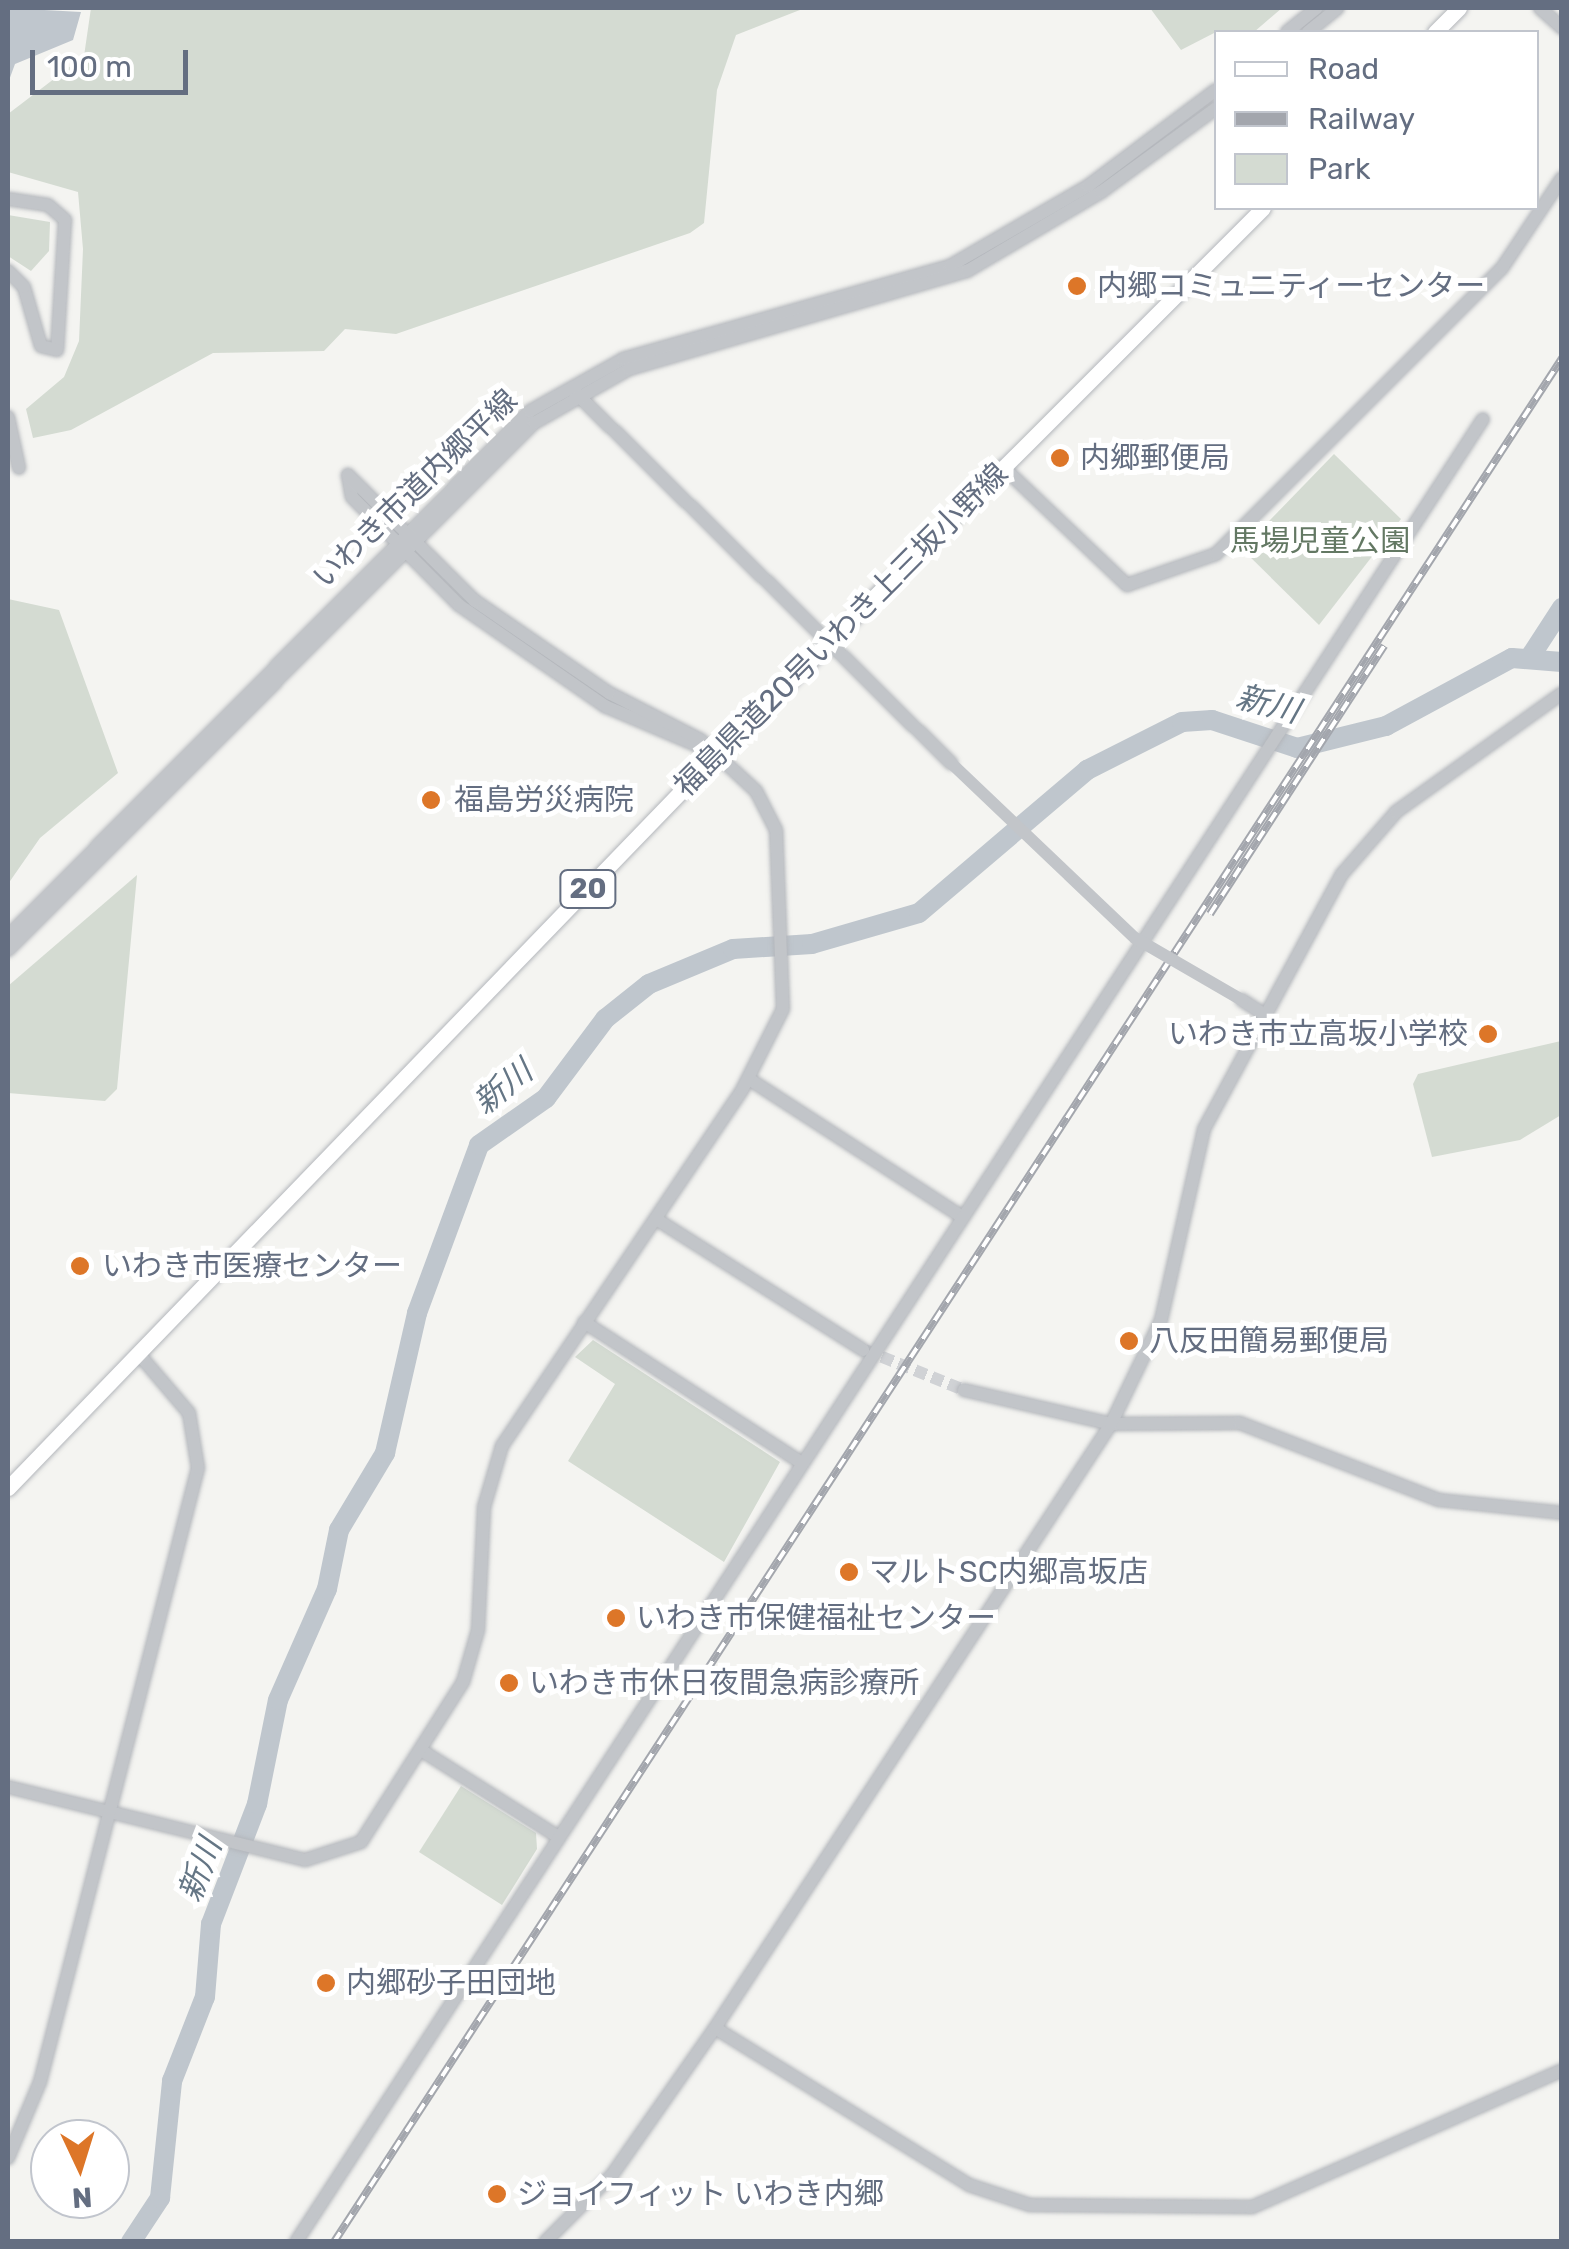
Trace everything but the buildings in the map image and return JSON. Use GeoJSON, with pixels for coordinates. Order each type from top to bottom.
{"type":"FeatureCollection","features":[{"type":"Feature","properties":{"kind":"main road"},"geometry":{"type":"LineString","coordinates":[[1437,30],[1458,8]]}},
{"type":"Feature","properties":{"kind":"main road","name":"福島県道20号いわき上三坂小野線"},"geometry":{"type":"LineString","coordinates":[[8,1488],[718,754],[1261,210]]}},
{"type":"Feature","properties":{"kind":"street"},"geometry":{"type":"LineString","coordinates":[[1289,30],[1317,8]]}},
{"type":"Feature","properties":{"kind":"street"},"geometry":{"type":"LineString","coordinates":[[1310,30],[1338,8]]}},
{"type":"Feature","properties":{"kind":"street"},"geometry":{"type":"LineString","coordinates":[[1540,8],[1562,28]]}},
{"type":"Feature","properties":{"kind":"street","name":"いわき市道内郷平線"},"geometry":{"type":"LineString","coordinates":[[8,936],[404,538],[573,390],[662,346],[950,266],[1088,186],[1214,92]]}},
{"type":"Feature","properties":{"kind":"street","name":"いわき市道内郷平線"},"geometry":{"type":"LineString","coordinates":[[573,390],[653,362],[968,271],[1102,192],[1214,109]]}},
{"type":"Feature","properties":{"kind":"street"},"geometry":{"type":"LineString","coordinates":[[1002,466],[1127,585],[1216,554],[1502,268],[1562,178]]}},
{"type":"Feature","properties":{"kind":"street"},"geometry":{"type":"LineString","coordinates":[[8,198],[48,205],[64,220],[57,350],[41,346],[24,287],[8,271]]}},
{"type":"Feature","properties":{"kind":"street"},"geometry":{"type":"LineString","coordinates":[[573,390],[951,764],[1135,938],[1265,1014]]}},
{"type":"Feature","properties":{"kind":"street"},"geometry":{"type":"LineString","coordinates":[[8,417],[18,468]]}},
{"type":"Feature","properties":{"kind":"street"},"geometry":{"type":"LineString","coordinates":[[296,2242],[1287,708],[1483,418]]}},
{"type":"Feature","properties":{"kind":"street"},"geometry":{"type":"LineString","coordinates":[[8,1788],[286,1856],[326,1859],[361,1842],[424,1752],[463,1682],[478,1630],[494,1467],[584,1322],[749,1079],[780,1018],[786,976],[780,868],[769,809],[718,754],[606,706],[459,605],[404,538],[348,474],[352,497],[404,538]]}},
{"type":"Feature","properties":{"kind":"street","name":"いわき市道内郷平線"},"geometry":{"type":"LineString","coordinates":[[8,950],[404,538]]}},
{"type":"Feature","properties":{"kind":"street"},"geometry":{"type":"LineString","coordinates":[[544,2242],[612,2175],[716,2028],[1111,1424],[1161,1320],[1197,1148],[1265,1014],[1374,835],[1562,693]]}},
{"type":"Feature","properties":{"kind":"street"},"geometry":{"type":"LineString","coordinates":[[749,1079],[962,1216]]}},
{"type":"Feature","properties":{"kind":"street"},"geometry":{"type":"LineString","coordinates":[[656,1218],[864,1350]]}},
{"type":"Feature","properties":{"kind":"street"},"geometry":{"type":"LineString","coordinates":[[584,1322],[800,1462]]}},
{"type":"Feature","properties":{"kind":"street"},"geometry":{"type":"LineString","coordinates":[[8,2158],[40,2082],[114,1814],[199,1460],[185,1405],[138,1353]]}},
{"type":"Feature","properties":{"kind":"street"},"geometry":{"type":"LineString","coordinates":[[964,1390],[1111,1424],[1240,1423],[1439,1500],[1562,1513]]}},
{"type":"Feature","properties":{"kind":"street"},"geometry":{"type":"LineString","coordinates":[[424,1752],[558,1836]]}},
{"type":"Feature","properties":{"kind":"street"},"geometry":{"type":"LineString","coordinates":[[716,2028],[969,2185],[1030,2205],[1252,2207],[1562,2070]]}},
{"type":"Feature","properties":{"kind":"green space"},"geometry":{"type":"Polygon","coordinates":[[[91,8],[805,8],[736,35],[717,90],[704,223],[690,233],[396,334],[345,329],[324,351],[213,353],[71,430],[33,438],[26,409],[64,377],[79,341],[83,249],[78,192],[8,172],[8,114],[84,56],[91,8]]]}},
{"type":"Feature","properties":{"kind":"green space"},"geometry":{"type":"Polygon","coordinates":[[[1150,8],[1282,8],[1256,30],[1214,30],[1181,50],[1150,8]]]}},
{"type":"Feature","properties":{"kind":"green space"},"geometry":{"type":"Polygon","coordinates":[[[8,215],[50,222],[49,251],[31,271],[8,256],[8,215]]]}},
{"type":"Feature","properties":{"kind":"green space","name":"馬場児童公園"},"geometry":{"type":"Polygon","coordinates":[[[1334,454],[1401,519],[1319,625],[1242,549],[1334,454]]]}},
{"type":"Feature","properties":{"kind":"green space"},"geometry":{"type":"Polygon","coordinates":[[[8,599],[59,610],[118,773],[40,838],[8,884],[8,599]]]}},
{"type":"Feature","properties":{"kind":"green space"},"geometry":{"type":"Polygon","coordinates":[[[137,875],[117,1089],[105,1101],[8,1093],[8,986],[137,875]]]}},
{"type":"Feature","properties":{"kind":"green space"},"geometry":{"type":"Polygon","coordinates":[[[1561,1041],[1561,1115],[1520,1140],[1432,1157],[1413,1084],[1418,1074],[1561,1041]]]}},
{"type":"Feature","properties":{"kind":"green space"},"geometry":{"type":"Polygon","coordinates":[[[593,1340],[780,1462],[724,1562],[568,1461],[615,1384],[575,1357],[593,1340]]]}},
{"type":"Feature","properties":{"kind":"green space"},"geometry":{"type":"Polygon","coordinates":[[[461,1786],[536,1833],[537,1849],[502,1905],[419,1852],[461,1786]]]}},
{"type":"Feature","properties":{"kind":"shaded area"},"geometry":{"type":"Polygon","coordinates":[[[8,8],[81,12],[73,40],[15,64],[8,83],[8,8]]]}},
{"type":"Feature","properties":{"kind":"waterway","name":"新川"},"geometry":{"type":"LineString","coordinates":[[1530,657],[1562,608]]}},
{"type":"Feature","properties":{"kind":"waterway","name":"新川"},"geometry":{"type":"LineString","coordinates":[[131,2242],[160,2198],[172,2081],[205,1997],[211,1924],[257,1804],[278,1700],[327,1589],[339,1530],[385,1453],[417,1313],[479,1145],[546,1098],[605,1019],[649,984],[733,949],[812,944],[919,913],[1087,770],[1182,722],[1212,720],[1297,748],[1386,726],[1512,658],[1562,662]]}},
{"type":"Feature","properties":{"kind":"tunnel"},"geometry":{"type":"LineString","coordinates":[[865,1350],[964,1390]]}},
{"type":"Feature","properties":{"kind":"railway"},"geometry":{"type":"LineString","coordinates":[[334,2242],[1562,358]]}},
{"type":"Feature","properties":{"kind":"railway"},"geometry":{"type":"LineString","coordinates":[[1210,914],[1384,646]]}},
{"type":"Feature","properties":{"kind":"place","name":"内郷コミュニティーセンター"},"geometry":{"type":"Point","coordinates":[1077,286]}},
{"type":"Feature","properties":{"kind":"place","name":"内郷郵便局"},"geometry":{"type":"Point","coordinates":[1060,458]}},
{"type":"Feature","properties":{"kind":"place","name":"福島労災病院"},"geometry":{"type":"Point","coordinates":[431,800]}},
{"type":"Feature","properties":{"kind":"place","name":"いわき市立高坂小学校"},"geometry":{"type":"Point","coordinates":[1488,1034]}},
{"type":"Feature","properties":{"kind":"place","name":"いわき市医療センター"},"geometry":{"type":"Point","coordinates":[80,1266]}},
{"type":"Feature","properties":{"kind":"place","name":"八反田簡易郵便局"},"geometry":{"type":"Point","coordinates":[1129,1341]}},
{"type":"Feature","properties":{"kind":"place","name":"マルトSC内郷高坂店"},"geometry":{"type":"Point","coordinates":[849,1572]}},
{"type":"Feature","properties":{"kind":"place","name":"いわき市保健福祉センター"},"geometry":{"type":"Point","coordinates":[616,1618]}},
{"type":"Feature","properties":{"kind":"place","name":"いわき市休日夜間急病診療所"},"geometry":{"type":"Point","coordinates":[509,1683]}},
{"type":"Feature","properties":{"kind":"place","name":"内郷砂子田団地"},"geometry":{"type":"Point","coordinates":[326,1983]}},
{"type":"Feature","properties":{"kind":"place","name":"ジョイフィット いわき内郷"},"geometry":{"type":"Point","coordinates":[497,2194]}}]}
